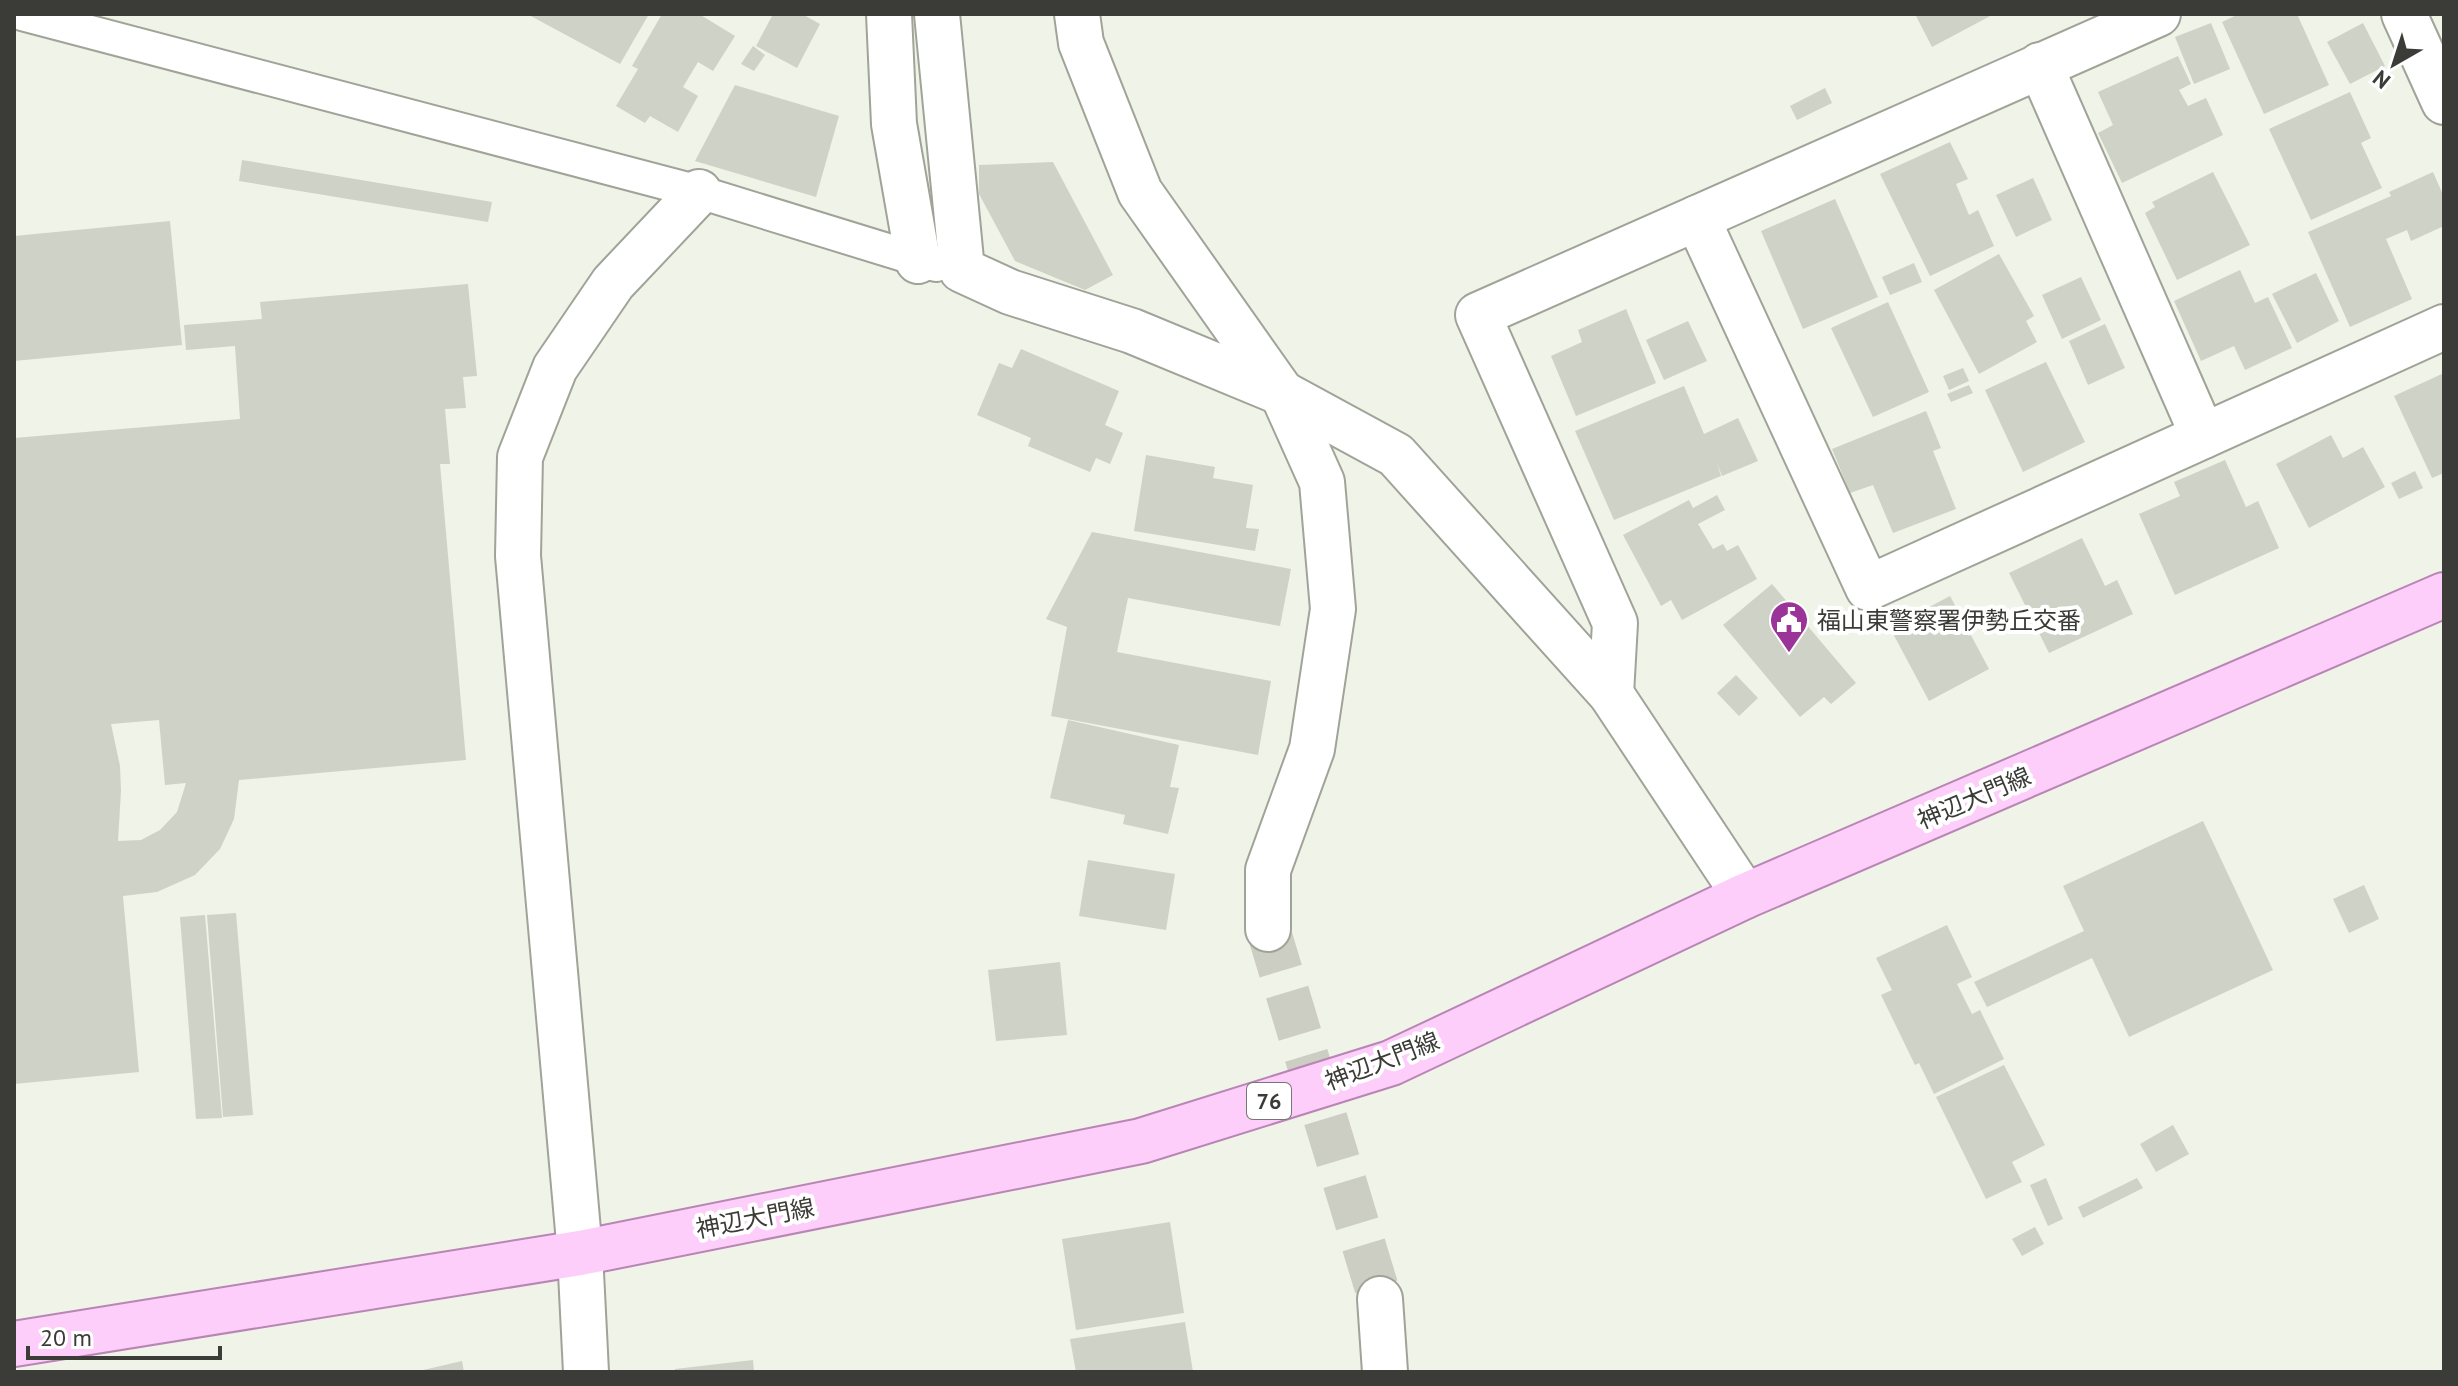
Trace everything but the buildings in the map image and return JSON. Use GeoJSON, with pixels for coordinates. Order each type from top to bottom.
{"type":"FeatureCollection","features":[{"type":"Feature","properties":{"kind":"main road","name":"神辺大門線"},"geometry":{"type":"LineString","coordinates":[[14,1344],[580,1253],[1141,1141],[1391,1063],[1745,896],[2444,595]]}},
{"type":"Feature","properties":{"kind":"street"},"geometry":{"type":"LineString","coordinates":[[889,14],[894,124],[918,261]]}},
{"type":"Feature","properties":{"kind":"street"},"geometry":{"type":"LineString","coordinates":[[937,14],[962,270],[1010,292],[1132,331],[1282,393],[1396,455],[1611,694],[1745,896]]}},
{"type":"Feature","properties":{"kind":"street"},"geometry":{"type":"LineString","coordinates":[[1077,14],[1081,43],[1140,192],[1282,393],[1322,482],[1333,609],[1312,749],[1268,870],[1268,929]]}},
{"type":"Feature","properties":{"kind":"street"},"geometry":{"type":"LineString","coordinates":[[2404,14],[2444,102]]}},
{"type":"Feature","properties":{"kind":"street"},"geometry":{"type":"LineString","coordinates":[[1611,694],[1615,623],[1478,315],[2141,17]]}},
{"type":"Feature","properties":{"kind":"street"},"geometry":{"type":"LineString","coordinates":[[2040,65],[2203,436]]}},
{"type":"Feature","properties":{"kind":"street"},"geometry":{"type":"LineString","coordinates":[[586,1372],[580,1253],[518,556],[520,457],[555,368],[563,356],[613,283],[699,192]]}},
{"type":"Feature","properties":{"kind":"street"},"geometry":{"type":"LineString","coordinates":[[1697,218],[1868,588],[2444,327]]}},
{"type":"Feature","properties":{"kind":"street"},"geometry":{"type":"LineString","coordinates":[[1380,1299],[1385,1372]]}},
{"type":"Feature","properties":{"kind":"lane"},"geometry":{"type":"LineString","coordinates":[[22,14],[699,192],[918,261],[962,270]]}},
{"type":"Feature","properties":{"kind":"tunnel"},"geometry":{"type":"LineString","coordinates":[[1268,929],[1380,1299]]}},
{"type":"Feature","properties":{"kind":"place","name":"福山東警察署伊勢丘交番"},"geometry":{"type":"Point","coordinates":[1789,654]}}]}
